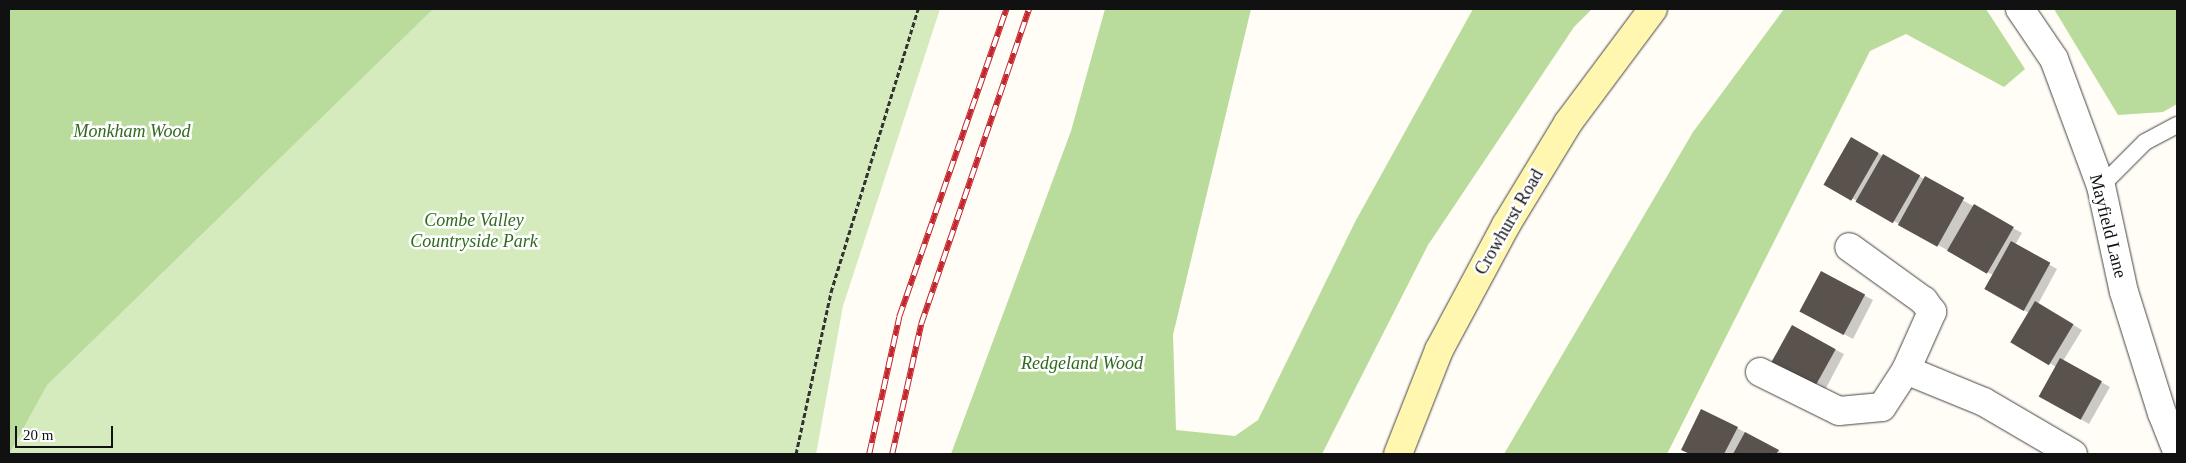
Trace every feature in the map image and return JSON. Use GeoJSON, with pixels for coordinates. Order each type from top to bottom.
{"type":"FeatureCollection","features":[{"type":"Feature","properties":{"kind":"main road","name":"Crowhurst Road"},"geometry":{"type":"LineString","coordinates":[[1398,454],[1439,350],[1506,224],[1568,123],[1653,9]]}},
{"type":"Feature","properties":{"kind":"street","name":"Mayfield Lane"},"geometry":{"type":"LineString","coordinates":[[2020,9],[2054,59],[2101,186],[2124,292],[2162,414],[2177,451]]}},
{"type":"Feature","properties":{"kind":"street"},"geometry":{"type":"LineString","coordinates":[[1760,372],[1839,411],[1882,407],[1906,370],[1932,312],[1924,301],[1849,247]]}},
{"type":"Feature","properties":{"kind":"street"},"geometry":{"type":"LineString","coordinates":[[1906,370],[1984,402],[2073,454]]}},
{"type":"Feature","properties":{"kind":"lane"},"geometry":{"type":"LineString","coordinates":[[2101,186],[2145,142],[2177,125]]}},
{"type":"Feature","properties":{"kind":"path"},"geometry":{"type":"LineString","coordinates":[[796,454],[831,292],[918,9]]}},
{"type":"Feature","properties":{"kind":"green space","name":"Combe Valley Countryside Park"},"geometry":{"type":"Polygon","coordinates":[[[9,9],[940,9],[843,306],[816,454],[9,454],[9,9]]]}},
{"type":"Feature","properties":{"kind":"green space","name":"Monkham Wood"},"geometry":{"type":"Polygon","coordinates":[[[9,9],[433,9],[47,385],[9,454],[9,9]]]}},
{"type":"Feature","properties":{"kind":"green space","name":"Redgeland Wood"},"geometry":{"type":"Polygon","coordinates":[[[1105,9],[1251,9],[1173,335],[1176,430],[1235,436],[1258,420],[1355,222],[1473,9],[1592,9],[1574,27],[1428,245],[1322,454],[951,454],[1071,131],[1105,9]]]}},
{"type":"Feature","properties":{"kind":"green space"},"geometry":{"type":"Polygon","coordinates":[[[1784,9],[1986,9],[2025,69],[2004,87],[1906,34],[1870,51],[1667,454],[1504,454],[1693,132],[1784,9]]]}},
{"type":"Feature","properties":{"kind":"green space"},"geometry":{"type":"Polygon","coordinates":[[[2054,9],[2177,9],[2177,104],[2163,112],[2118,115],[2054,9]]]}},
{"type":"Feature","properties":{"kind":"building"},"geometry":{"type":"Polygon","coordinates":[[[1851,137],[1879,153],[1851,201],[1824,185],[1851,137]]]}},
{"type":"Feature","properties":{"kind":"building"},"geometry":{"type":"Polygon","coordinates":[[[1883,154],[1920,175],[1893,223],[1856,202],[1883,154]]]}},
{"type":"Feature","properties":{"kind":"building"},"geometry":{"type":"Polygon","coordinates":[[[1925,176],[1964,198],[1937,247],[1898,225],[1925,176]]]}},
{"type":"Feature","properties":{"kind":"building"},"geometry":{"type":"Polygon","coordinates":[[[1974,204],[2014,227],[1987,274],[1947,251],[1974,204]]]}},
{"type":"Feature","properties":{"kind":"building"},"geometry":{"type":"Polygon","coordinates":[[[2011,241],[2050,263],[2024,311],[1984,289],[2011,241]]]}},
{"type":"Feature","properties":{"kind":"building"},"geometry":{"type":"Polygon","coordinates":[[[1821,271],[1865,294],[1844,335],[1799,312],[1821,271]]]}},
{"type":"Feature","properties":{"kind":"building"},"geometry":{"type":"Polygon","coordinates":[[[2035,301],[2074,324],[2049,365],[2010,342],[2035,301]]]}},
{"type":"Feature","properties":{"kind":"building"},"geometry":{"type":"Polygon","coordinates":[[[1792,325],[1836,349],[1815,387],[1771,363],[1792,325]]]}},
{"type":"Feature","properties":{"kind":"building"},"geometry":{"type":"Polygon","coordinates":[[[2060,358],[2102,381],[2081,420],[2039,396],[2060,358]]]}},
{"type":"Feature","properties":{"kind":"building"},"geometry":{"type":"Polygon","coordinates":[[[1701,409],[1738,427],[1724,454],[1690,454],[1681,450],[1701,409]]]}},
{"type":"Feature","properties":{"kind":"building"},"geometry":{"type":"Polygon","coordinates":[[[1745,432],[1779,450],[1776,454],[1733,454],[1745,432]]]}},
{"type":"Feature","properties":{"kind":"railway"},"geometry":{"type":"LineString","coordinates":[[869,454],[899,317],[1006,9]]}},
{"type":"Feature","properties":{"kind":"railway"},"geometry":{"type":"LineString","coordinates":[[892,454],[921,324],[1029,9]]}}]}
